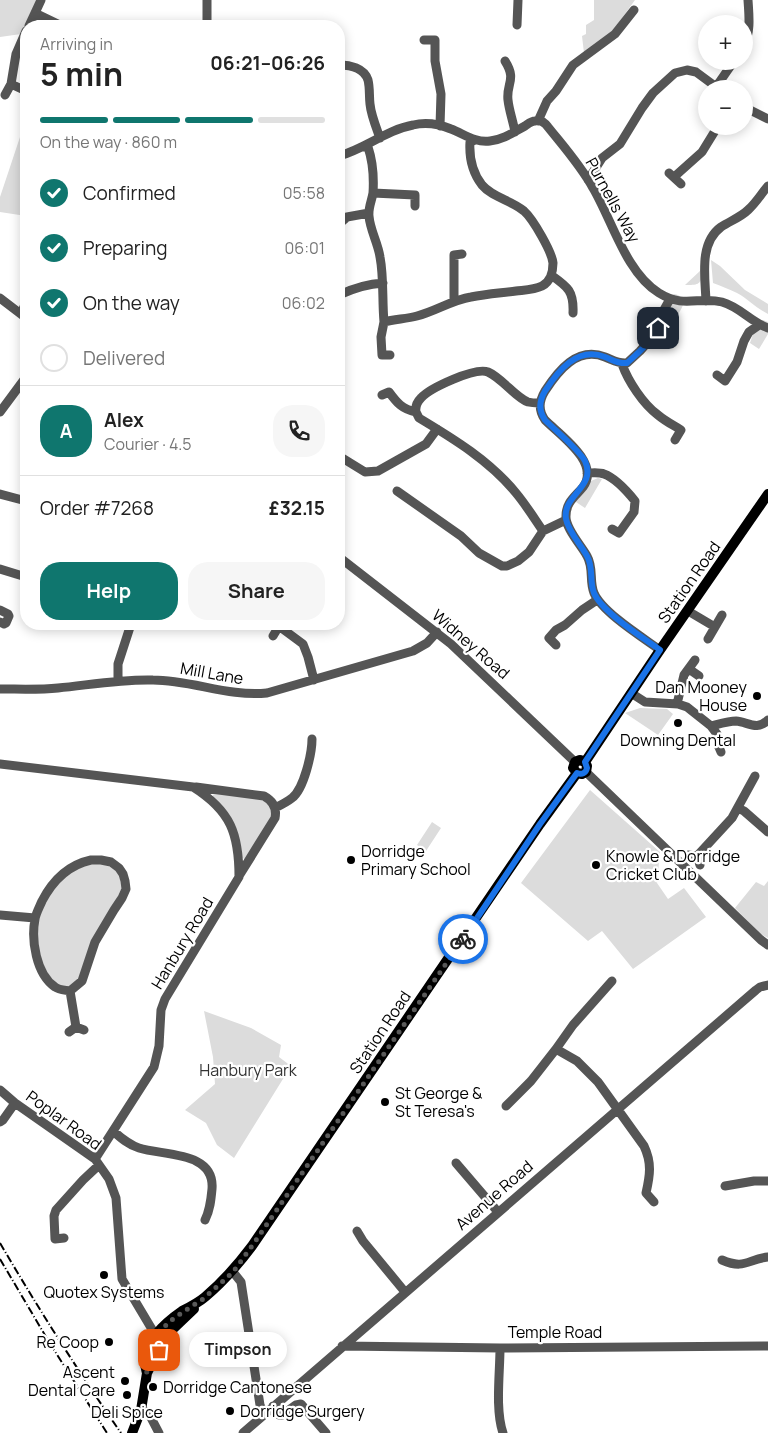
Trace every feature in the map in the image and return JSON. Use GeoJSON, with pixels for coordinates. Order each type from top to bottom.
{"type":"FeatureCollection","features":[{"type":"Feature","properties":{"kind":"main road","name":"Station Road"},"geometry":{"type":"LineString","coordinates":[[132,1433],[141,1410],[147,1373],[144,1360],[149,1346],[160,1337],[174,1318],[201,1300],[233,1272],[252,1246],[768,494]]}},
{"type":"Feature","properties":{"kind":"street"},"geometry":{"type":"LineString","coordinates":[[32,20],[41,0]]}},
{"type":"Feature","properties":{"kind":"street"},"geometry":{"type":"LineString","coordinates":[[207,0],[207,20]]}},
{"type":"Feature","properties":{"kind":"street"},"geometry":{"type":"LineString","coordinates":[[517,25],[518,0]]}},
{"type":"Feature","properties":{"kind":"street"},"geometry":{"type":"LineString","coordinates":[[748,0],[749,15]]}},
{"type":"Feature","properties":{"kind":"street"},"geometry":{"type":"LineString","coordinates":[[345,154],[363,147],[388,133],[414,125],[428,124],[440,126],[483,142],[497,140],[515,132],[538,120],[547,101],[573,65],[615,34],[634,10]]}},
{"type":"Feature","properties":{"kind":"street"},"geometry":{"type":"LineString","coordinates":[[36,13],[50,20]]}},
{"type":"Feature","properties":{"kind":"street"},"geometry":{"type":"LineString","coordinates":[[424,40],[435,40],[435,61],[441,94],[440,126]]}},
{"type":"Feature","properties":{"kind":"street"},"geometry":{"type":"LineString","coordinates":[[5,95],[11,84],[16,54],[20,45]]}},
{"type":"Feature","properties":{"kind":"street"},"geometry":{"type":"LineString","coordinates":[[345,65],[356,67],[368,80],[370,104],[380,138]]}},
{"type":"Feature","properties":{"kind":"street"},"geometry":{"type":"LineString","coordinates":[[511,65],[511,83],[507,97],[515,132]]}},
{"type":"Feature","properties":{"kind":"street"},"geometry":{"type":"LineString","coordinates":[[588,180],[602,158],[620,144],[642,108],[654,93],[675,73],[687,70],[696,72],[706,80]]}},
{"type":"Feature","properties":{"kind":"street"},"geometry":{"type":"LineString","coordinates":[[11,84],[20,88]]}},
{"type":"Feature","properties":{"kind":"street"},"geometry":{"type":"LineString","coordinates":[[753,111],[768,118]]}},
{"type":"Feature","properties":{"kind":"street","name":"Purnells Way"},"geometry":{"type":"LineString","coordinates":[[538,120],[548,126],[588,180],[628,258],[641,277],[653,289],[670,299],[687,302],[713,301],[728,304],[764,327]]}},
{"type":"Feature","properties":{"kind":"street"},"geometry":{"type":"LineString","coordinates":[[680,184],[672,175],[702,152],[712,135]]}},
{"type":"Feature","properties":{"kind":"street"},"geometry":{"type":"LineString","coordinates":[[384,322],[418,316],[469,297],[530,290],[541,286],[550,279],[552,260],[542,238],[528,215],[513,204],[491,193],[478,179],[472,167],[470,156],[470,142],[475,140]]}},
{"type":"Feature","properties":{"kind":"street"},"geometry":{"type":"LineString","coordinates":[[363,147],[368,147],[372,159],[373,193],[369,213],[370,224],[378,244],[383,272],[382,300],[384,322],[381,337],[382,355],[390,355]]}},
{"type":"Feature","properties":{"kind":"street"},"geometry":{"type":"LineString","coordinates":[[706,301],[705,259],[711,237],[719,228],[747,212],[768,186]]}},
{"type":"Feature","properties":{"kind":"street"},"geometry":{"type":"LineString","coordinates":[[373,193],[415,195],[415,206]]}},
{"type":"Feature","properties":{"kind":"street"},"geometry":{"type":"LineString","coordinates":[[345,218],[347,216],[369,213]]}},
{"type":"Feature","properties":{"kind":"street"},"geometry":{"type":"LineString","coordinates":[[454,301],[454,255],[462,254]]}},
{"type":"Feature","properties":{"kind":"street"},"geometry":{"type":"LineString","coordinates":[[551,275],[570,291],[575,308]]}},
{"type":"Feature","properties":{"kind":"street"},"geometry":{"type":"LineString","coordinates":[[345,292],[365,284],[383,283]]}},
{"type":"Feature","properties":{"kind":"street"},"geometry":{"type":"LineString","coordinates":[[0,298],[20,313]]}},
{"type":"Feature","properties":{"kind":"street"},"geometry":{"type":"LineString","coordinates":[[660,650],[617,618],[597,600],[590,581],[591,567],[588,558],[566,520],[571,500],[586,481],[588,473],[586,463],[541,415],[539,403],[540,398],[565,364],[572,360],[582,356],[597,355],[604,356],[617,363],[627,363],[654,334],[660,317],[670,299]]}},
{"type":"Feature","properties":{"kind":"street","name":"Purnells Way"},"geometry":{"type":"LineString","coordinates":[[717,375],[726,381],[737,362],[749,332],[764,327]]}},
{"type":"Feature","properties":{"kind":"street"},"geometry":{"type":"LineString","coordinates":[[622,364],[625,374],[645,403],[656,414],[681,430],[675,440]]}},
{"type":"Feature","properties":{"kind":"street"},"geometry":{"type":"LineString","coordinates":[[539,403],[525,401],[490,373],[481,371],[473,372],[431,390],[422,396],[415,407],[419,418],[468,449],[499,475],[516,493],[543,531]]}},
{"type":"Feature","properties":{"kind":"street"},"geometry":{"type":"LineString","coordinates":[[0,412],[20,385]]}},
{"type":"Feature","properties":{"kind":"street"},"geometry":{"type":"LineString","coordinates":[[382,395],[390,392],[398,404],[416,412]]}},
{"type":"Feature","properties":{"kind":"street"},"geometry":{"type":"LineString","coordinates":[[345,460],[365,472],[378,471],[426,444],[437,429]]}},
{"type":"Feature","properties":{"kind":"street"},"geometry":{"type":"LineString","coordinates":[[588,473],[603,474],[610,477],[634,501],[634,512],[619,533],[612,529]]}},
{"type":"Feature","properties":{"kind":"street"},"geometry":{"type":"LineString","coordinates":[[405,496],[411,488]]}},
{"type":"Feature","properties":{"kind":"street"},"geometry":{"type":"LineString","coordinates":[[397,491],[461,536],[479,553],[502,566],[512,565],[529,552],[543,531],[566,520]]}},
{"type":"Feature","properties":{"kind":"street"},"geometry":{"type":"LineString","coordinates":[[0,494],[20,500]]}},
{"type":"Feature","properties":{"kind":"street","name":"Widney Road"},"geometry":{"type":"LineString","coordinates":[[345,562],[457,649],[768,945]]}},
{"type":"Feature","properties":{"kind":"street"},"geometry":{"type":"LineString","coordinates":[[1,572],[20,577]]}},
{"type":"Feature","properties":{"kind":"street"},"geometry":{"type":"LineString","coordinates":[[556,645],[548,638],[597,600]]}},
{"type":"Feature","properties":{"kind":"street"},"geometry":{"type":"LineString","coordinates":[[0,610],[9,616],[6,623],[0,622]]}},
{"type":"Feature","properties":{"kind":"street"},"geometry":{"type":"LineString","coordinates":[[688,611],[714,626]]}},
{"type":"Feature","properties":{"kind":"street"},"geometry":{"type":"LineString","coordinates":[[708,639],[722,615]]}},
{"type":"Feature","properties":{"kind":"street"},"geometry":{"type":"LineString","coordinates":[[118,681],[118,664],[129,630]]}},
{"type":"Feature","properties":{"kind":"street"},"geometry":{"type":"LineString","coordinates":[[273,636],[276,630]]}},
{"type":"Feature","properties":{"kind":"street"},"geometry":{"type":"LineString","coordinates":[[285,630],[306,648],[314,680]]}},
{"type":"Feature","properties":{"kind":"street","name":"Mill Lane"},"geometry":{"type":"LineString","coordinates":[[0,689],[56,688],[129,680],[166,680],[239,694],[267,693],[414,651],[427,643],[437,632]]}},
{"type":"Feature","properties":{"kind":"street"},"geometry":{"type":"LineString","coordinates":[[677,704],[684,675],[695,660]]}},
{"type":"Feature","properties":{"kind":"street"},"geometry":{"type":"LineString","coordinates":[[689,669],[699,676]]}},
{"type":"Feature","properties":{"kind":"street"},"geometry":{"type":"LineString","coordinates":[[631,693],[645,702],[677,704],[687,707],[711,726],[717,734],[721,752]]}},
{"type":"Feature","properties":{"kind":"street"},"geometry":{"type":"LineString","coordinates":[[711,726],[735,721],[759,726],[765,724],[768,720]]}},
{"type":"Feature","properties":{"kind":"street"},"geometry":{"type":"LineString","coordinates":[[0,764],[264,796],[270,799],[275,808],[294,797],[300,786],[312,749],[312,739]]}},
{"type":"Feature","properties":{"kind":"street"},"geometry":{"type":"LineString","coordinates":[[695,859],[732,818],[738,808],[746,784],[755,776]]}},
{"type":"Feature","properties":{"kind":"street"},"geometry":{"type":"LineString","coordinates":[[193,787],[204,794],[222,811],[232,828],[238,849],[239,877]]}},
{"type":"Feature","properties":{"kind":"street","name":"Hanbury Road"},"geometry":{"type":"LineString","coordinates":[[64,1238],[55,1239],[54,1213],[97,1162],[113,1131],[154,1067],[159,1046],[160,1014],[165,999],[275,818],[275,808]]}},
{"type":"Feature","properties":{"kind":"street"},"geometry":{"type":"LineString","coordinates":[[738,808],[768,832]]}},
{"type":"Feature","properties":{"kind":"street"},"geometry":{"type":"LineString","coordinates":[[101,860],[111,862],[123,874],[126,890],[95,942],[82,981],[70,990],[56,988],[45,976],[40,966],[35,950],[35,918],[53,882],[74,865],[101,860]]}},
{"type":"Feature","properties":{"kind":"street"},"geometry":{"type":"LineString","coordinates":[[0,915],[35,918]]}},
{"type":"Feature","properties":{"kind":"street"},"geometry":{"type":"LineString","coordinates":[[506,1106],[531,1081],[573,1025],[612,981]]}},
{"type":"Feature","properties":{"kind":"street","name":"Avenue Road"},"geometry":{"type":"LineString","coordinates":[[242,1433],[760,986],[768,985]]}},
{"type":"Feature","properties":{"kind":"street"},"geometry":{"type":"LineString","coordinates":[[70,990],[76,1029]]}},
{"type":"Feature","properties":{"kind":"street"},"geometry":{"type":"LineString","coordinates":[[556,1049],[577,1062],[598,1082],[644,1146],[649,1156],[650,1164],[649,1180],[641,1194],[654,1202]]}},
{"type":"Feature","properties":{"kind":"street","name":"Poplar Road"},"geometry":{"type":"LineString","coordinates":[[0,1090],[97,1162],[109,1179],[116,1198],[122,1279],[152,1331],[160,1337]]}},
{"type":"Feature","properties":{"kind":"street"},"geometry":{"type":"LineString","coordinates":[[0,1122],[15,1103]]}},
{"type":"Feature","properties":{"kind":"street"},"geometry":{"type":"LineString","coordinates":[[113,1131],[137,1148],[187,1157],[206,1168],[211,1174],[213,1181],[212,1199],[205,1220]]}},
{"type":"Feature","properties":{"kind":"street"},"geometry":{"type":"LineString","coordinates":[[456,1163],[467,1170],[498,1212]]}},
{"type":"Feature","properties":{"kind":"street"},"geometry":{"type":"LineString","coordinates":[[725,1186],[754,1181],[768,1181]]}},
{"type":"Feature","properties":{"kind":"street"},"geometry":{"type":"LineString","coordinates":[[357,1231],[405,1292]]}},
{"type":"Feature","properties":{"kind":"street"},"geometry":{"type":"LineString","coordinates":[[363,1241],[370,1234]]}},
{"type":"Feature","properties":{"kind":"street"},"geometry":{"type":"LineString","coordinates":[[722,1260],[731,1264],[745,1264],[768,1258]]}},
{"type":"Feature","properties":{"kind":"street"},"geometry":{"type":"LineString","coordinates":[[233,1272],[241,1282],[260,1405],[264,1415]]}},
{"type":"Feature","properties":{"kind":"street","name":"Temple Road"},"geometry":{"type":"LineString","coordinates":[[342,1346],[500,1348],[768,1346]]}},
{"type":"Feature","properties":{"kind":"street"},"geometry":{"type":"LineString","coordinates":[[500,1348],[499,1404],[503,1433]]}},
{"type":"Feature","properties":{"kind":"street"},"geometry":{"type":"LineString","coordinates":[[273,1406],[279,1415],[282,1415],[300,1404],[326,1433]]}},
{"type":"Feature","properties":{"kind":"street"},"geometry":{"type":"LineString","coordinates":[[141,1410],[148,1412],[159,1433]]}},
{"type":"Feature","properties":{"kind":"green space"},"geometry":{"type":"Polygon","coordinates":[[[0,0],[38,0],[28,20],[20,20],[20,34],[0,37],[0,0]]]}},
{"type":"Feature","properties":{"kind":"green space"},"geometry":{"type":"Polygon","coordinates":[[[594,0],[635,0],[612,32],[584,53],[582,36],[586,34],[586,25],[594,20],[594,0]]]}},
{"type":"Feature","properties":{"kind":"green space"},"geometry":{"type":"Polygon","coordinates":[[[20,137],[20,215],[0,212],[0,197],[20,137]]]}},
{"type":"Feature","properties":{"kind":"green space"},"geometry":{"type":"Polygon","coordinates":[[[711,260],[745,290],[768,304],[768,314],[737,293],[713,283],[711,260]]]}},
{"type":"Feature","properties":{"kind":"green space"},"geometry":{"type":"Polygon","coordinates":[[[701,270],[699,283],[685,285],[701,270]]]}},
{"type":"Feature","properties":{"kind":"green space"},"geometry":{"type":"Polygon","coordinates":[[[674,294],[683,299],[683,303],[680,312],[670,325],[666,322],[668,303],[674,294]]]}},
{"type":"Feature","properties":{"kind":"green space"},"geometry":{"type":"Polygon","coordinates":[[[763,320],[768,322],[768,334],[759,349],[750,343],[756,327],[763,320]]]}},
{"type":"Feature","properties":{"kind":"green space"},"geometry":{"type":"Polygon","coordinates":[[[598,478],[602,479],[585,508],[576,502],[591,481],[598,478]]]}},
{"type":"Feature","properties":{"kind":"green space"},"geometry":{"type":"Polygon","coordinates":[[[640,708],[667,709],[673,714],[658,735],[625,713],[640,708]]]}},
{"type":"Feature","properties":{"kind":"green space","name":"Knowle & Dorridge Cricket Club"},"geometry":{"type":"Polygon","coordinates":[[[590,790],[660,852],[657,883],[668,899],[684,888],[706,917],[633,969],[602,931],[588,941],[521,883],[590,790]]]}},
{"type":"Feature","properties":{"kind":"green space"},"geometry":{"type":"Polygon","coordinates":[[[215,793],[268,800],[274,816],[245,859],[242,858],[213,798],[215,793]]]}},
{"type":"Feature","properties":{"kind":"green space"},"geometry":{"type":"Polygon","coordinates":[[[432,822],[441,828],[426,851],[417,845],[432,822]]]}},
{"type":"Feature","properties":{"kind":"green space"},"geometry":{"type":"Polygon","coordinates":[[[86,864],[107,864],[115,868],[122,887],[81,979],[68,987],[62,987],[51,978],[43,964],[37,944],[37,924],[44,903],[54,887],[66,876],[86,864]]]}},
{"type":"Feature","properties":{"kind":"green space"},"geometry":{"type":"Polygon","coordinates":[[[768,881],[768,938],[759,933],[735,908],[756,882],[764,886],[768,881]]]}},
{"type":"Feature","properties":{"kind":"green space","name":"Hanbury Park"},"geometry":{"type":"Polygon","coordinates":[[[204,1011],[251,1028],[281,1045],[279,1057],[291,1066],[234,1158],[217,1145],[206,1123],[185,1110],[215,1084],[213,1057],[204,1011]]]}},
{"type":"Feature","properties":{"kind":"railway"},"geometry":{"type":"LineString","coordinates":[[0,1243],[59,1339],[121,1433]]}},
{"type":"Feature","properties":{"kind":"railway"},"geometry":{"type":"LineString","coordinates":[[0,1259],[49,1342],[107,1433]]}},
{"type":"Feature","properties":{"kind":"way so far"},"geometry":{"type":"LineString","coordinates":[[159,1350],[147,1373],[144,1360],[156,1334],[183,1311],[203,1299],[233,1272],[463,939]]}},
{"type":"Feature","properties":{"kind":"place","name":"Dan Mooney House"},"geometry":{"type":"Point","coordinates":[757,696]}},
{"type":"Feature","properties":{"kind":"place","name":"Downing Dental"},"geometry":{"type":"Point","coordinates":[678,723]}},
{"type":"Feature","properties":{"kind":"place","name":"Dorridge Primary School"},"geometry":{"type":"Point","coordinates":[351,860]}},
{"type":"Feature","properties":{"kind":"place","name":"Knowle & Dorridge Cricket Club"},"geometry":{"type":"Point","coordinates":[596,865]}},
{"type":"Feature","properties":{"kind":"place","name":"St George & St Teresa's"},"geometry":{"type":"Point","coordinates":[385,1102]}},
{"type":"Feature","properties":{"kind":"place","name":"Quotex Systems"},"geometry":{"type":"Point","coordinates":[104,1275]}},
{"type":"Feature","properties":{"kind":"place","name":"Re Coop"},"geometry":{"type":"Point","coordinates":[109,1342]}},
{"type":"Feature","properties":{"kind":"place","name":"Timpson"},"geometry":{"type":"Point","coordinates":[159,1350]}},
{"type":"Feature","properties":{"kind":"place","name":"Ascent Dental Care"},"geometry":{"type":"Point","coordinates":[125,1381]}},
{"type":"Feature","properties":{"kind":"place","name":"Dorridge Cantonese"},"geometry":{"type":"Point","coordinates":[153,1387]}},
{"type":"Feature","properties":{"kind":"place","name":"Deli Spice"},"geometry":{"type":"Point","coordinates":[127,1395]}},
{"type":"Feature","properties":{"kind":"place","name":"Dorridge Surgery"},"geometry":{"type":"Point","coordinates":[230,1411]}},
{"type":"Feature","properties":{"kind":"route"},"geometry":{"type":"LineString","coordinates":[[463,939],[540,824],[577,773],[582,774],[586,772],[587,764],[585,762],[660,650],[617,618],[597,600],[590,581],[591,567],[588,558],[566,520],[571,500],[586,481],[588,473],[586,463],[578,452],[541,415],[539,403],[540,398],[565,364],[582,356],[591,355],[604,356],[617,363],[627,363],[640,351],[658,328]]}}]}
